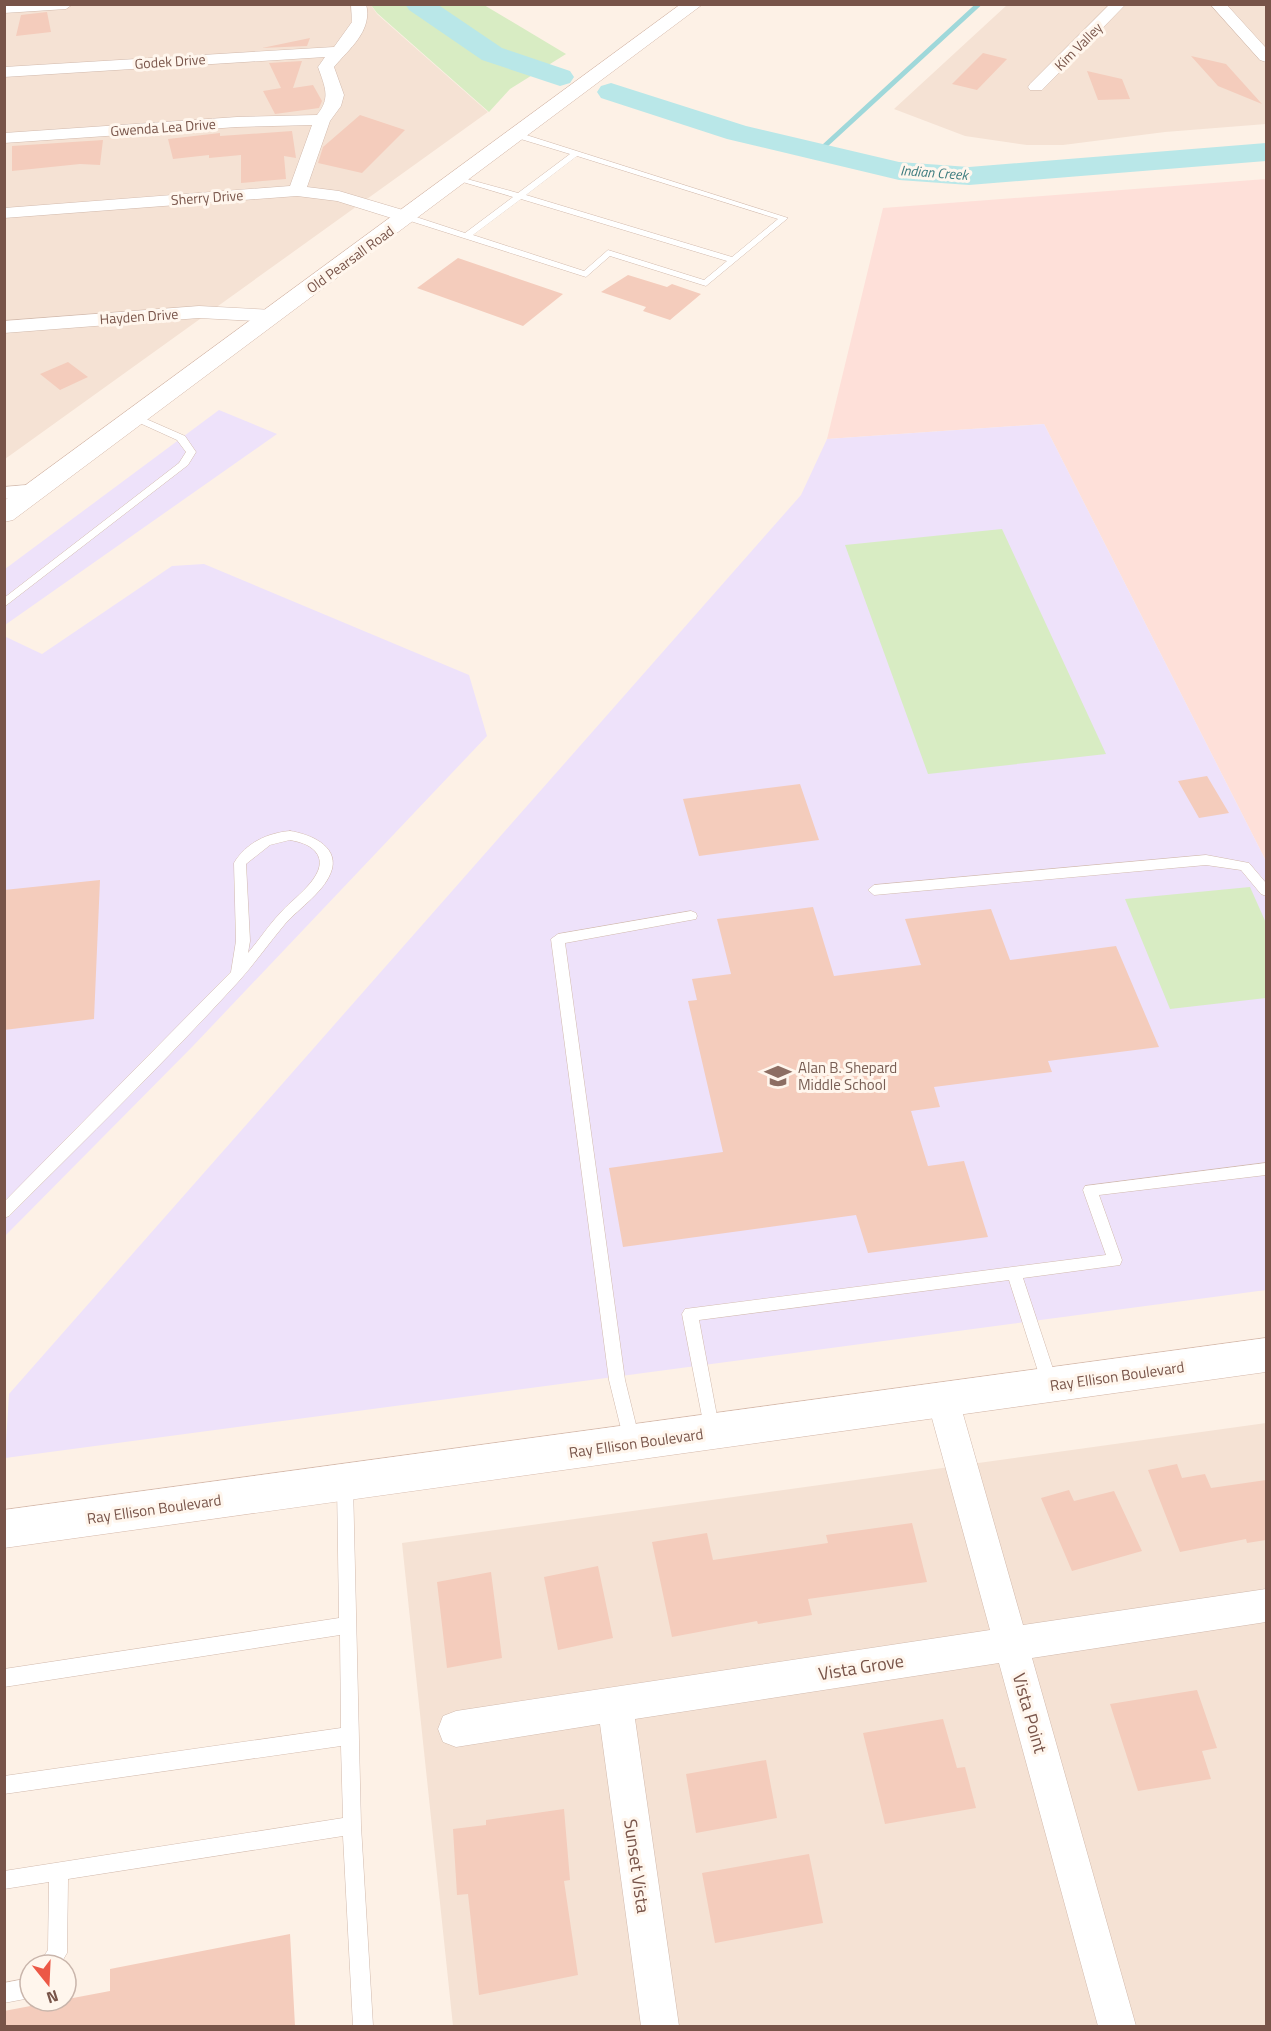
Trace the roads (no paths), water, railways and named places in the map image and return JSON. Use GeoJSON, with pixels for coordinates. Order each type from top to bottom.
{"type":"FeatureCollection","features":[{"type":"Feature","properties":{"kind":"main road","name":"Old Pearsall Road"},"geometry":{"type":"LineString","coordinates":[[4,514],[137,418],[694,4]]}},
{"type":"Feature","properties":{"kind":"main road","name":"Ray Ellison Boulevard"},"geometry":{"type":"LineString","coordinates":[[4,1529],[1266,1355]]}},
{"type":"Feature","properties":{"kind":"street"},"geometry":{"type":"LineString","coordinates":[[4,8],[66,4]]}},
{"type":"Feature","properties":{"kind":"street"},"geometry":{"type":"LineString","coordinates":[[297,191],[322,120],[333,106],[336,95],[326,67],[356,29],[360,20],[358,4]]}},
{"type":"Feature","properties":{"kind":"street","name":"Kim Valley"},"geometry":{"type":"LineString","coordinates":[[1036,87],[1119,4]]}},
{"type":"Feature","properties":{"kind":"street"},"geometry":{"type":"LineString","coordinates":[[1217,4],[1266,57]]}},
{"type":"Feature","properties":{"kind":"street","name":"Godek Drive"},"geometry":{"type":"LineString","coordinates":[[4,72],[336,52]]}},
{"type":"Feature","properties":{"kind":"street","name":"Gwenda Lea Drive"},"geometry":{"type":"LineString","coordinates":[[4,138],[237,122],[322,120]]}},
{"type":"Feature","properties":{"kind":"street","name":"Sherry Drive"},"geometry":{"type":"LineString","coordinates":[[4,213],[297,191],[339,196],[407,217]]}},
{"type":"Feature","properties":{"kind":"street","name":"Hayden Drive"},"geometry":{"type":"LineString","coordinates":[[4,327],[199,312],[273,316]]}},
{"type":"Feature","properties":{"kind":"street"},"geometry":{"type":"LineString","coordinates":[[4,493],[37,490]]}},
{"type":"Feature","properties":{"kind":"street","name":"Vista Point"},"geometry":{"type":"LineString","coordinates":[[943,1400],[1117,2026]]}},
{"type":"Feature","properties":{"kind":"street","name":"Vista Grove"},"geometry":{"type":"LineString","coordinates":[[456,1729],[1266,1605]]}},
{"type":"Feature","properties":{"kind":"street","name":"Sunset Vista"},"geometry":{"type":"LineString","coordinates":[[615,1705],[660,2026]]}},
{"type":"Feature","properties":{"kind":"lane"},"geometry":{"type":"LineString","coordinates":[[407,217],[586,273],[608,253],[706,283],[784,218],[517,135]]}},
{"type":"Feature","properties":{"kind":"lane"},"geometry":{"type":"LineString","coordinates":[[465,237],[575,154]]}},
{"type":"Feature","properties":{"kind":"lane"},"geometry":{"type":"LineString","coordinates":[[459,178],[733,260]]}},
{"type":"Feature","properties":{"kind":"lane"},"geometry":{"type":"LineString","coordinates":[[4,604],[183,465],[191,452],[181,438],[137,418]]}},
{"type":"Feature","properties":{"kind":"lane"},"geometry":{"type":"LineString","coordinates":[[4,1212],[238,972],[281,919],[323,876],[325,859],[322,850],[313,842],[286,836],[271,839],[259,844],[240,863],[243,941],[238,972]]}},
{"type":"Feature","properties":{"kind":"lane"},"geometry":{"type":"LineString","coordinates":[[874,890],[1206,860],[1245,866],[1266,891]]}},
{"type":"Feature","properties":{"kind":"lane"},"geometry":{"type":"LineString","coordinates":[[632,1443],[617,1380],[558,939],[691,916]]}},
{"type":"Feature","properties":{"kind":"lane"},"geometry":{"type":"LineString","coordinates":[[712,1432],[690,1314],[1115,1260],[1090,1190],[1266,1169]]}},
{"type":"Feature","properties":{"kind":"lane"},"geometry":{"type":"LineString","coordinates":[[1014,1273],[1051,1386]]}},
{"type":"Feature","properties":{"kind":"lane"},"geometry":{"type":"LineString","coordinates":[[345,1482],[352,1826],[363,2026]]}},
{"type":"Feature","properties":{"kind":"lane"},"geometry":{"type":"LineString","coordinates":[[4,1678],[348,1625]]}},
{"type":"Feature","properties":{"kind":"lane"},"geometry":{"type":"LineString","coordinates":[[4,1785],[350,1736]]}},
{"type":"Feature","properties":{"kind":"lane"},"geometry":{"type":"LineString","coordinates":[[4,1880],[352,1826]]}},
{"type":"Feature","properties":{"kind":"lane"},"geometry":{"type":"LineString","coordinates":[[57,1953],[59,1871]]}},
{"type":"Feature","properties":{"kind":"waterway","name":"Indian Creek"},"geometry":{"type":"LineString","coordinates":[[418,4],[492,54],[560,77]]}},
{"type":"Feature","properties":{"kind":"waterway"},"geometry":{"type":"LineString","coordinates":[[818,152],[979,4]]}},
{"type":"Feature","properties":{"kind":"waterway","name":"Indian Creek"},"geometry":{"type":"LineString","coordinates":[[611,92],[737,133],[899,171],[969,176],[1266,152]]}},
{"type":"Feature","properties":{"kind":"place","name":"Alan B. Shepard Middle School"},"geometry":{"type":"Point","coordinates":[778,1076]}}]}
